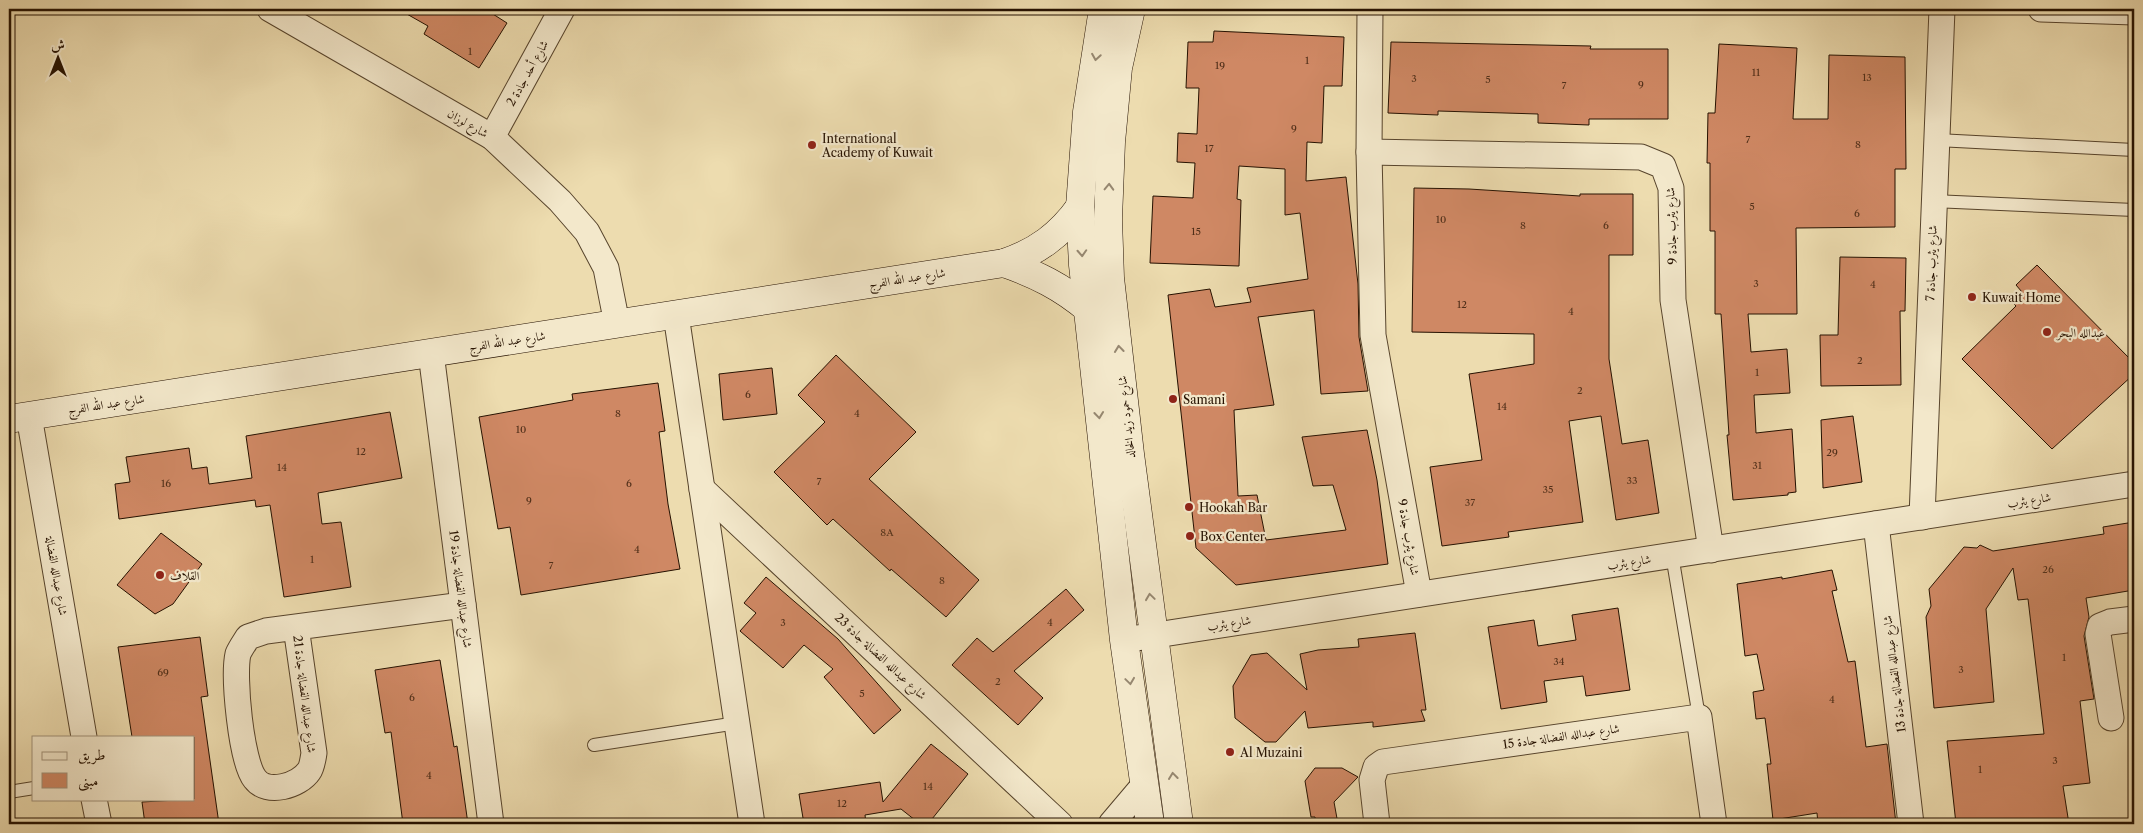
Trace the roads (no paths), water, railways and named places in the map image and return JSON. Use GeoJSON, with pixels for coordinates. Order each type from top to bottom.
{"type":"FeatureCollection","features":[{"type":"Feature","properties":{"kind":"main road"},"geometry":{"type":"LineString","coordinates":[[1103,9],[1087,112],[1080,207],[1088,309],[1124,640],[1150,824]]}},
{"type":"Feature","properties":{"kind":"main road","name":"شارع حمود زيد الخالد"},"geometry":{"type":"LineString","coordinates":[[1131,9],[1118,68],[1111,142],[1108,219],[1110,278],[1130,454],[1179,824]]}},
{"type":"Feature","properties":{"kind":"main road","name":"شارع عبد الله الفرج"},"geometry":{"type":"LineString","coordinates":[[19,417],[1004,263],[1022,257],[1056,236],[1080,207]]}},
{"type":"Feature","properties":{"kind":"main road","name":"شارع عبد الله الفرج"},"geometry":{"type":"LineString","coordinates":[[1004,263],[1041,276],[1058,286],[1088,309]]}},
{"type":"Feature","properties":{"kind":"street","name":"شارع لوزان"},"geometry":{"type":"LineString","coordinates":[[270,9],[492,136],[560,201],[587,232],[606,268],[617,324]]}},
{"type":"Feature","properties":{"kind":"street","name":"شارع أحد جادة 2"},"geometry":{"type":"LineString","coordinates":[[492,136],[562,9]]}},
{"type":"Feature","properties":{"kind":"street","name":"شارع يثرب جادة 9"},"geometry":{"type":"LineString","coordinates":[[1370,9],[1369,152],[1372,334],[1419,594]]}},
{"type":"Feature","properties":{"kind":"street","name":"شارع يثرب جادة 7"},"geometry":{"type":"LineString","coordinates":[[1922,517],[1942,9]]}},
{"type":"Feature","properties":{"kind":"street"},"geometry":{"type":"LineString","coordinates":[[2041,9],[2134,12]]}},
{"type":"Feature","properties":{"kind":"street","name":"شارع يثرب جادة 9"},"geometry":{"type":"LineString","coordinates":[[1369,152],[1641,157],[1663,166],[1671,188],[1673,300],[1711,550]]}},
{"type":"Feature","properties":{"kind":"street"},"geometry":{"type":"LineString","coordinates":[[676,315],[752,824]]}},
{"type":"Feature","properties":{"kind":"street","name":"شارع عبدالله الفضالة جادة 19"},"geometry":{"type":"LineString","coordinates":[[431,353],[491,824]]}},
{"type":"Feature","properties":{"kind":"street","name":"شارع عبدالله الفضالة"},"geometry":{"type":"LineString","coordinates":[[19,417],[84,736]]}},
{"type":"Feature","properties":{"kind":"street","name":"شارع يثرب"},"geometry":{"type":"LineString","coordinates":[[1124,640],[2134,484]]}},
{"type":"Feature","properties":{"kind":"street","name":"شارع عبدالله الفضالة جادة 23"},"geometry":{"type":"LineString","coordinates":[[702,489],[1060,824]]}},
{"type":"Feature","properties":{"kind":"street","name":"شارع عبدالله الفضالة جادة 13"},"geometry":{"type":"LineString","coordinates":[[1876,524],[1911,824]]}},
{"type":"Feature","properties":{"kind":"street","name":"شارع عبدالله الفضالة جادة 21"},"geometry":{"type":"LineString","coordinates":[[296,628],[314,753],[310,770],[302,780],[288,787],[271,787],[256,781],[248,767],[236,687],[238,654],[248,637],[266,631],[463,605]]}},
{"type":"Feature","properties":{"kind":"street"},"geometry":{"type":"LineString","coordinates":[[2111,718],[2098,634],[2100,626],[2110,622],[2134,619]]}},
{"type":"Feature","properties":{"kind":"street"},"geometry":{"type":"LineString","coordinates":[[1699,717],[1714,824]]}},
{"type":"Feature","properties":{"kind":"street","name":"شارع عبدالله الفضالة جادة 15"},"geometry":{"type":"LineString","coordinates":[[1377,824],[1372,780],[1376,767],[1383,762],[1699,717]]}},
{"type":"Feature","properties":{"kind":"street"},"geometry":{"type":"LineString","coordinates":[[1111,824],[1144,785]]}},
{"type":"Feature","properties":{"kind":"street"},"geometry":{"type":"LineString","coordinates":[[94,800],[99,824]]}},
{"type":"Feature","properties":{"kind":"lane"},"geometry":{"type":"LineString","coordinates":[[1937,140],[2134,150]]}},
{"type":"Feature","properties":{"kind":"lane"},"geometry":{"type":"LineString","coordinates":[[1933,201],[2134,210]]}},
{"type":"Feature","properties":{"kind":"lane"},"geometry":{"type":"LineString","coordinates":[[1672,556],[1699,717]]}},
{"type":"Feature","properties":{"kind":"lane"},"geometry":{"type":"LineString","coordinates":[[594,746],[737,723]]}},
{"type":"Feature","properties":{"kind":"lane"},"geometry":{"type":"LineString","coordinates":[[9,792],[32,788]]}},
{"type":"Feature","properties":{"kind":"place","name":"International Academy of Kuwait"},"geometry":{"type":"Point","coordinates":[812,145]}},
{"type":"Feature","properties":{"kind":"place","name":"Kuwait Home"},"geometry":{"type":"Point","coordinates":[1972,297]}},
{"type":"Feature","properties":{"kind":"place","name":"عبدالله البحر"},"geometry":{"type":"Point","coordinates":[2047,332]}},
{"type":"Feature","properties":{"kind":"place","name":"Samani"},"geometry":{"type":"Point","coordinates":[1173,399]}},
{"type":"Feature","properties":{"kind":"place","name":"Hookah Bar"},"geometry":{"type":"Point","coordinates":[1189,507]}},
{"type":"Feature","properties":{"kind":"place","name":"Box Center"},"geometry":{"type":"Point","coordinates":[1190,536]}},
{"type":"Feature","properties":{"kind":"place","name":"القلاف"},"geometry":{"type":"Point","coordinates":[160,575]}},
{"type":"Feature","properties":{"kind":"place","name":"Al Muzaini"},"geometry":{"type":"Point","coordinates":[1230,752]}}]}
